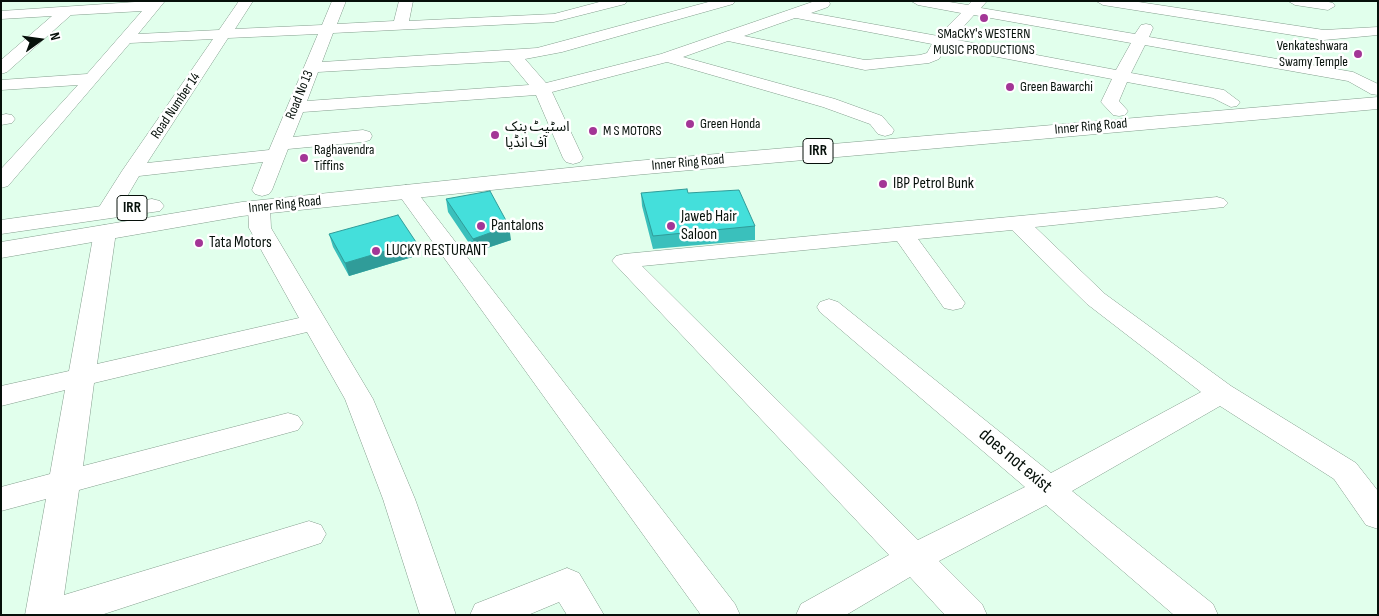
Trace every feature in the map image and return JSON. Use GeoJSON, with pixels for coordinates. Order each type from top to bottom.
{"type":"FeatureCollection","features":[{"type":"Feature","properties":{"kind":"highway","name":"Inner Ring Road"},"geometry":{"type":"LineString","coordinates":[[1,227],[106,222],[412,172],[884,130],[1378,90]]}},
{"type":"Feature","properties":{"kind":"highway","name":"Inner Ring Road"},"geometry":{"type":"LineString","coordinates":[[261,198],[406,191],[653,166],[1378,103]]}},
{"type":"Feature","properties":{"kind":"highway","name":"Inner Ring Road"},"geometry":{"type":"LineString","coordinates":[[1,250],[106,222]]}},
{"type":"Feature","properties":{"kind":"street","name":"Road Number 14"},"geometry":{"type":"LineString","coordinates":[[106,222],[132,171],[246,1]]}},
{"type":"Feature","properties":{"kind":"street","name":"Road No 13"},"geometry":{"type":"LineString","coordinates":[[261,198],[339,1]]}},
{"type":"Feature","properties":{"kind":"street"},"geometry":{"type":"LineString","coordinates":[[401,25],[406,1]]}},
{"type":"Feature","properties":{"kind":"street"},"geometry":{"type":"LineString","coordinates":[[550,1],[554,18],[605,48]]}},
{"type":"Feature","properties":{"kind":"street"},"geometry":{"type":"LineString","coordinates":[[126,39],[401,25],[473,16],[554,18],[620,1]]}},
{"type":"Feature","properties":{"kind":"street"},"geometry":{"type":"LineString","coordinates":[[312,68],[513,56],[556,49],[728,1]]}},
{"type":"Feature","properties":{"kind":"street"},"geometry":{"type":"LineString","coordinates":[[296,107],[542,89],[667,57],[823,4],[822,1]]}},
{"type":"Feature","properties":{"kind":"street"},"geometry":{"type":"LineString","coordinates":[[918,1],[975,6],[1139,40],[1353,77],[1378,90]]}},
{"type":"Feature","properties":{"kind":"street"},"geometry":{"type":"LineString","coordinates":[[1103,1],[1159,6],[1324,34],[1378,31]]}},
{"type":"Feature","properties":{"kind":"street"},"geometry":{"type":"LineString","coordinates":[[1295,1],[1328,6]]}},
{"type":"Feature","properties":{"kind":"street"},"geometry":{"type":"LineString","coordinates":[[2,18],[156,4]]}},
{"type":"Feature","properties":{"kind":"street"},"geometry":{"type":"LineString","coordinates":[[1,182],[92,80],[156,4]]}},
{"type":"Feature","properties":{"kind":"street"},"geometry":{"type":"LineString","coordinates":[[728,37],[865,65],[929,59],[933,56],[941,42],[975,6]]}},
{"type":"Feature","properties":{"kind":"street"},"geometry":{"type":"LineString","coordinates":[[1119,111],[1110,102],[1139,40],[1159,6]]}},
{"type":"Feature","properties":{"kind":"street"},"geometry":{"type":"LineString","coordinates":[[1,69],[67,11]]}},
{"type":"Feature","properties":{"kind":"street"},"geometry":{"type":"LineString","coordinates":[[793,14],[1218,94],[1231,102]]}},
{"type":"Feature","properties":{"kind":"street"},"geometry":{"type":"LineString","coordinates":[[1,50],[24,49]]}},
{"type":"Feature","properties":{"kind":"street"},"geometry":{"type":"LineString","coordinates":[[513,56],[542,89],[573,158]]}},
{"type":"Feature","properties":{"kind":"street"},"geometry":{"type":"LineString","coordinates":[[621,56],[637,65]]}},
{"type":"Feature","properties":{"kind":"street"},"geometry":{"type":"LineString","coordinates":[[667,57],[829,102],[876,120],[884,130]]}},
{"type":"Feature","properties":{"kind":"street"},"geometry":{"type":"LineString","coordinates":[[1,85],[92,80]]}},
{"type":"Feature","properties":{"kind":"street"},"geometry":{"type":"LineString","coordinates":[[132,171],[363,136]]}},
{"type":"Feature","properties":{"kind":"street"},"geometry":{"type":"LineString","coordinates":[[406,191],[722,615]]}},
{"type":"Feature","properties":{"kind":"street"},"geometry":{"type":"LineString","coordinates":[[261,198],[260,228],[359,399],[399,499],[438,615]]}},
{"type":"Feature","properties":{"kind":"street"},"geometry":{"type":"LineString","coordinates":[[969,615],[624,261],[1019,224],[1217,203]]}},
{"type":"Feature","properties":{"kind":"street"},"geometry":{"type":"LineString","coordinates":[[43,615],[106,222]]}},
{"type":"Feature","properties":{"kind":"street"},"geometry":{"type":"LineString","coordinates":[[1019,224],[1096,299],[1221,393],[1344,471],[1378,516]]}},
{"type":"Feature","properties":{"kind":"street"},"geometry":{"type":"LineString","coordinates":[[904,234],[953,303]]}},
{"type":"Feature","properties":{"kind":"street","name":"does not exist"},"geometry":{"type":"LineString","coordinates":[[829,307],[1200,615]]}},
{"type":"Feature","properties":{"kind":"street"},"geometry":{"type":"LineString","coordinates":[[1,396],[316,322]]}},
{"type":"Feature","properties":{"kind":"street"},"geometry":{"type":"LineString","coordinates":[[814,615],[913,558],[1049,490],[1221,393]]}},
{"type":"Feature","properties":{"kind":"street"},"geometry":{"type":"LineString","coordinates":[[1,499],[288,423]]}},
{"type":"Feature","properties":{"kind":"street"},"geometry":{"type":"LineString","coordinates":[[51,615],[309,534]]}},
{"type":"Feature","properties":{"kind":"street"},"geometry":{"type":"LineString","coordinates":[[488,615],[567,582],[586,615]]}},
{"type":"Feature","properties":{"kind":"building"},"geometry":{"type":"Polygon","coordinates":[[[687,189],[688,193],[739,190],[755,226],[653,236],[641,193],[687,189]]]}},
{"type":"Feature","properties":{"kind":"building"},"geometry":{"type":"Polygon","coordinates":[[[490,191],[509,226],[473,239],[446,199],[490,191]]]}},
{"type":"Feature","properties":{"kind":"building"},"geometry":{"type":"Polygon","coordinates":[[[398,215],[416,242],[345,263],[329,234],[398,215]]]}},
{"type":"Feature","properties":{"kind":"place","name":"SMaCkY's WESTERN MUSIC PRODUCTIONS"},"geometry":{"type":"Point","coordinates":[984,18]}},
{"type":"Feature","properties":{"kind":"place","name":"Venkateshwara Swamy Temple"},"geometry":{"type":"Point","coordinates":[1358,54]}},
{"type":"Feature","properties":{"kind":"place","name":"Green Bawarchi"},"geometry":{"type":"Point","coordinates":[1010,87]}},
{"type":"Feature","properties":{"kind":"place","name":"Green Honda"},"geometry":{"type":"Point","coordinates":[690,124]}},
{"type":"Feature","properties":{"kind":"place","name":"M S MOTORS"},"geometry":{"type":"Point","coordinates":[593,131]}},
{"type":"Feature","properties":{"kind":"place","name":"اسٹیٹ بنک آف انڈیا"},"geometry":{"type":"Point","coordinates":[495,135]}},
{"type":"Feature","properties":{"kind":"place","name":"Raghavendra Tiffins"},"geometry":{"type":"Point","coordinates":[304,158]}},
{"type":"Feature","properties":{"kind":"place","name":"IBP Petrol Bunk"},"geometry":{"type":"Point","coordinates":[883,184]}},
{"type":"Feature","properties":{"kind":"place","name":"Pantalons"},"geometry":{"type":"Point","coordinates":[481,226]}},
{"type":"Feature","properties":{"kind":"place","name":"Jaweb Hair Saloon"},"geometry":{"type":"Point","coordinates":[671,226]}},
{"type":"Feature","properties":{"kind":"place","name":"Tata Motors"},"geometry":{"type":"Point","coordinates":[199,243]}},
{"type":"Feature","properties":{"kind":"place","name":"LUCKY RESTURANT"},"geometry":{"type":"Point","coordinates":[376,251]}}]}
